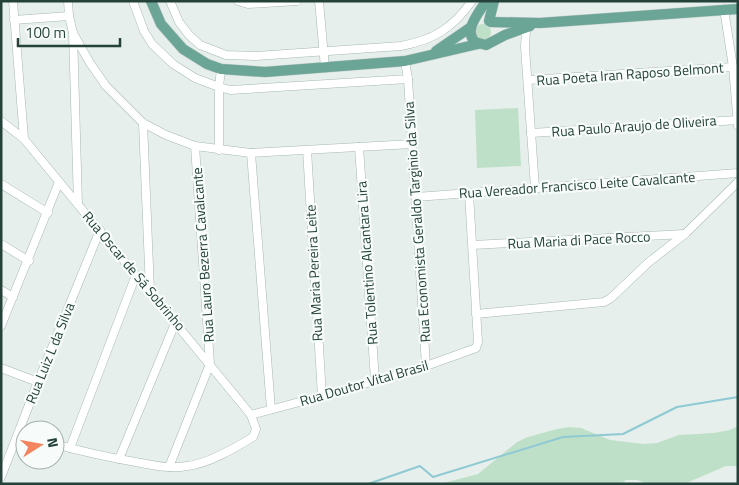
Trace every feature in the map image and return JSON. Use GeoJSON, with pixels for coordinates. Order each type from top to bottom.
{"type":"FeatureCollection","features":[{"type":"Feature","properties":{"kind":"main road"},"geometry":{"type":"LineString","coordinates":[[151,1],[161,24],[183,49],[207,64],[221,69],[264,72],[405,61],[478,44],[486,45],[532,25]]}},
{"type":"Feature","properties":{"kind":"main road"},"geometry":{"type":"LineString","coordinates":[[478,44],[471,37],[472,26],[486,1]]}},
{"type":"Feature","properties":{"kind":"main road"},"geometry":{"type":"LineString","coordinates":[[492,41],[496,31],[490,22],[494,1]]}},
{"type":"Feature","properties":{"kind":"main road"},"geometry":{"type":"LineString","coordinates":[[431,55],[482,19],[490,22],[532,25],[738,9]]}},
{"type":"Feature","properties":{"kind":"street"},"geometry":{"type":"LineString","coordinates":[[13,1],[24,139]]}},
{"type":"Feature","properties":{"kind":"street"},"geometry":{"type":"LineString","coordinates":[[68,1],[73,33],[78,204]]}},
{"type":"Feature","properties":{"kind":"street"},"geometry":{"type":"LineString","coordinates":[[133,1],[144,31],[152,44],[173,64],[195,78],[219,87],[230,90],[408,79]]}},
{"type":"Feature","properties":{"kind":"street"},"geometry":{"type":"LineString","coordinates":[[170,1],[180,22],[189,35],[200,44],[226,55],[256,56],[400,46],[427,40],[451,25],[472,1]]}},
{"type":"Feature","properties":{"kind":"street"},"geometry":{"type":"LineString","coordinates":[[238,1],[248,4],[297,1]]}},
{"type":"Feature","properties":{"kind":"street"},"geometry":{"type":"LineString","coordinates":[[319,1],[325,68]]}},
{"type":"Feature","properties":{"kind":"street"},"geometry":{"type":"LineString","coordinates":[[724,9],[733,67],[738,126]]}},
{"type":"Feature","properties":{"kind":"street"},"geometry":{"type":"LineString","coordinates":[[14,20],[69,16]]}},
{"type":"Feature","properties":{"kind":"street"},"geometry":{"type":"LineString","coordinates":[[532,25],[525,47],[535,188]]}},
{"type":"Feature","properties":{"kind":"street"},"geometry":{"type":"LineString","coordinates":[[73,33],[106,86],[143,123],[166,135],[195,146],[251,153],[412,144]]}},
{"type":"Feature","properties":{"kind":"street","name":"Rua Economista Geraldo Targinio da Silva"},"geometry":{"type":"LineString","coordinates":[[405,61],[408,79],[426,366]]}},
{"type":"Feature","properties":{"kind":"street","name":"Rua Poeta Iran Raposo Belmont"},"geometry":{"type":"LineString","coordinates":[[528,80],[733,67]]}},
{"type":"Feature","properties":{"kind":"street"},"geometry":{"type":"LineString","coordinates":[[219,150],[219,87],[221,69]]}},
{"type":"Feature","properties":{"kind":"street","name":"Rua Paulo Araujo de Oliveira"},"geometry":{"type":"LineString","coordinates":[[531,133],[738,120]]}},
{"type":"Feature","properties":{"kind":"street","name":"Rua Oscar de Sá Sobrinho"},"geometry":{"type":"LineString","coordinates":[[1,121],[24,139],[251,414],[256,429],[253,437],[208,460],[189,466],[169,468]]}},
{"type":"Feature","properties":{"kind":"street"},"geometry":{"type":"LineString","coordinates":[[143,123],[150,290]]}},
{"type":"Feature","properties":{"kind":"street","name":"Rua Lauro Bezerra Cavalcante"},"geometry":{"type":"LineString","coordinates":[[195,146],[210,364]]}},
{"type":"Feature","properties":{"kind":"street","name":"Rua Tolentino Alcantara Lira"},"geometry":{"type":"LineString","coordinates":[[359,147],[375,380]]}},
{"type":"Feature","properties":{"kind":"street","name":"Rua Maria Pereira Leite"},"geometry":{"type":"LineString","coordinates":[[307,150],[322,396]]}},
{"type":"Feature","properties":{"kind":"street"},"geometry":{"type":"LineString","coordinates":[[251,153],[271,409]]}},
{"type":"Feature","properties":{"kind":"street","name":"Rua Vereador Francisco Leite Cavalcante"},"geometry":{"type":"LineString","coordinates":[[416,197],[738,173]]}},
{"type":"Feature","properties":{"kind":"street"},"geometry":{"type":"LineString","coordinates":[[1,326],[29,261],[59,182]]}},
{"type":"Feature","properties":{"kind":"street"},"geometry":{"type":"LineString","coordinates":[[469,194],[476,314],[604,302],[611,298],[649,262],[685,234],[738,182]]}},
{"type":"Feature","properties":{"kind":"street"},"geometry":{"type":"LineString","coordinates":[[1,184],[48,213]]}},
{"type":"Feature","properties":{"kind":"street","name":"Rua Luiz L da Silva"},"geometry":{"type":"LineString","coordinates":[[26,420],[38,382],[100,230]]}},
{"type":"Feature","properties":{"kind":"street","name":"Rua Maria di Pace Rocco"},"geometry":{"type":"LineString","coordinates":[[473,245],[685,234]]}},
{"type":"Feature","properties":{"kind":"street"},"geometry":{"type":"LineString","coordinates":[[1,244],[29,261]]}},
{"type":"Feature","properties":{"kind":"street"},"geometry":{"type":"LineString","coordinates":[[70,448],[136,275]]}},
{"type":"Feature","properties":{"kind":"street"},"geometry":{"type":"LineString","coordinates":[[1,290],[13,297]]}},
{"type":"Feature","properties":{"kind":"street","name":"Rua Doutor Vital Brasil"},"geometry":{"type":"LineString","coordinates":[[251,414],[426,366],[476,348],[478,342],[476,314]]}},
{"type":"Feature","properties":{"kind":"street"},"geometry":{"type":"LineString","coordinates":[[118,459],[176,321]]}},
{"type":"Feature","properties":{"kind":"street"},"geometry":{"type":"LineString","coordinates":[[65,447],[169,468],[210,364]]}},
{"type":"Feature","properties":{"kind":"street"},"geometry":{"type":"LineString","coordinates":[[1,368],[38,382]]}},
{"type":"Feature","properties":{"kind":"street","name":"Rua Luiz L da Silva"},"geometry":{"type":"LineString","coordinates":[[1,477],[15,448]]}},
{"type":"Feature","properties":{"kind":"green space"},"geometry":{"type":"Polygon","coordinates":[[[483,24],[489,26],[491,32],[489,38],[483,40],[477,38],[475,32],[477,26],[483,24]]]}},
{"type":"Feature","properties":{"kind":"green space"},"geometry":{"type":"Polygon","coordinates":[[[518,108],[521,166],[477,168],[475,110],[518,108]]]}},
{"type":"Feature","properties":{"kind":"green space"},"geometry":{"type":"Polygon","coordinates":[[[738,426],[738,466],[726,466],[684,484],[648,484],[637,480],[626,480],[621,484],[440,484],[478,474],[517,442],[557,429],[581,428],[610,440],[644,444],[657,443],[679,435],[730,430],[738,426]]]}},
{"type":"Feature","properties":{"kind":"waterway"},"geometry":{"type":"LineString","coordinates":[[368,484],[420,466],[433,477],[563,437],[623,434],[677,407],[738,397]]}}]}
